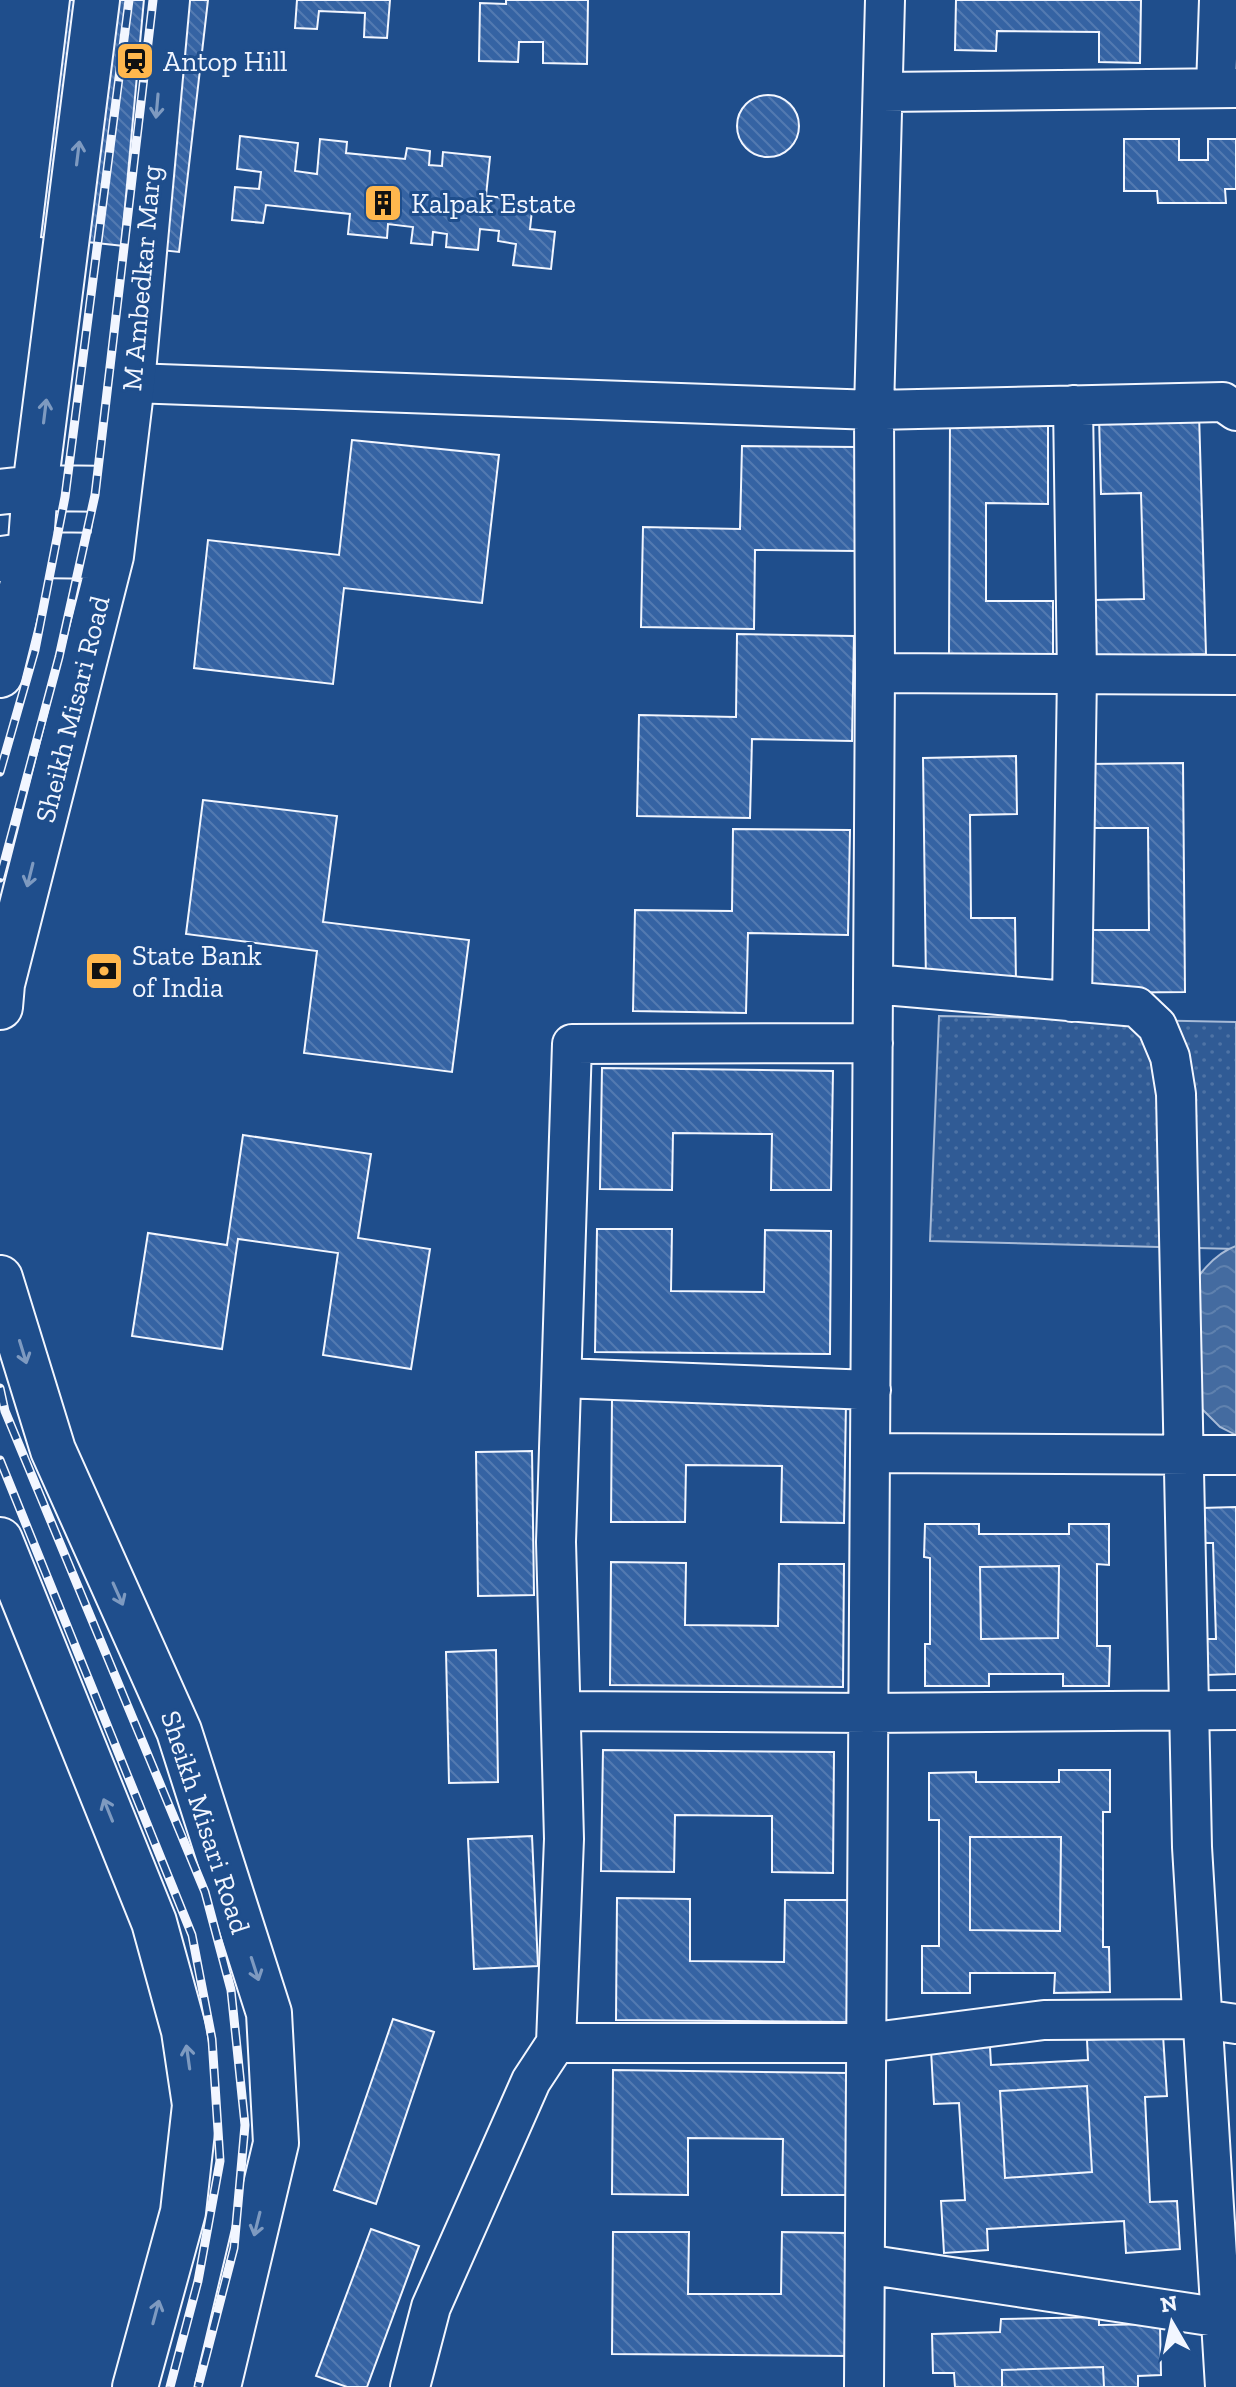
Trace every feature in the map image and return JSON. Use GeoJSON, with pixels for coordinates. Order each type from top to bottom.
{"type":"FeatureCollection","features":[{"type":"Feature","properties":{"kind":"main road"},"geometry":{"type":"LineString","coordinates":[[0,675],[15,557],[17,490],[97,0]]}},
{"type":"Feature","properties":{"kind":"main road","name":"M Ambedkar Marg"},"geometry":{"type":"LineString","coordinates":[[111,556],[132,383],[167,0]]}},
{"type":"Feature","properties":{"kind":"main road"},"geometry":{"type":"LineString","coordinates":[[17,490],[119,489]]}},
{"type":"Feature","properties":{"kind":"main road","name":"Sheikh Misari Road"},"geometry":{"type":"LineString","coordinates":[[0,1007],[2,984],[111,556],[15,557]]}},
{"type":"Feature","properties":{"kind":"main road","name":"Sheikh Misari Road"},"geometry":{"type":"LineString","coordinates":[[0,1278],[53,1450],[179,1731],[269,2013],[276,2143],[218,2387]]}},
{"type":"Feature","properties":{"kind":"main road"},"geometry":{"type":"LineString","coordinates":[[0,1540],[154,1922],[184,2031],[195,2105],[183,2212],[135,2387]]}},
{"type":"Feature","properties":{"kind":"street"},"geometry":{"type":"LineString","coordinates":[[864,2387],[874,410],[885,0]]}},
{"type":"Feature","properties":{"kind":"street"},"geometry":{"type":"LineString","coordinates":[[883,92],[1226,88],[1219,0]]}},
{"type":"Feature","properties":{"kind":"street"},"geometry":{"type":"LineString","coordinates":[[132,383],[874,410],[1223,402],[1236,411]]}},
{"type":"Feature","properties":{"kind":"street"},"geometry":{"type":"LineString","coordinates":[[1072,1002],[1077,674],[1073,405]]}},
{"type":"Feature","properties":{"kind":"street"},"geometry":{"type":"LineString","coordinates":[[875,673],[1236,675]]}},
{"type":"Feature","properties":{"kind":"street"},"geometry":{"type":"LineString","coordinates":[[873,984],[1137,1007],[1157,1026],[1170,1057],[1176,1094],[1192,1847],[1219,2021],[1228,2320],[1225,2387]]}},
{"type":"Feature","properties":{"kind":"street"},"geometry":{"type":"LineString","coordinates":[[410,2387],[431,2307],[531,2081],[556,2043],[564,1839],[556,1542],[572,1044],[873,1043]]}},
{"type":"Feature","properties":{"kind":"street"},"geometry":{"type":"LineString","coordinates":[[562,1378],[871,1390]]}},
{"type":"Feature","properties":{"kind":"street"},"geometry":{"type":"LineString","coordinates":[[870,1453],[1236,1455]]}},
{"type":"Feature","properties":{"kind":"street"},"geometry":{"type":"LineString","coordinates":[[561,1711],[868,1713],[1236,1710]]}},
{"type":"Feature","properties":{"kind":"street"},"geometry":{"type":"LineString","coordinates":[[556,2043],[866,2043],[1044,2020],[1219,2021]]}},
{"type":"Feature","properties":{"kind":"street"},"geometry":{"type":"LineString","coordinates":[[865,2264],[1228,2320]]}},
{"type":"Feature","properties":{"kind":"shaded area"},"geometry":{"type":"Polygon","coordinates":[[[939,1016],[1236,1022],[1236,1249],[930,1241],[939,1016]]]}},
{"type":"Feature","properties":{"kind":"water"},"geometry":{"type":"Polygon","coordinates":[[[1236,1246],[1236,1435],[1220,1427],[1194,1401],[1182,1300],[1219,1255],[1236,1246]]]}},
{"type":"Feature","properties":{"kind":"building","name":"Antop Hill"},"geometry":{"type":"Polygon","coordinates":[[[70,0],[208,0],[179,252],[41,237],[70,0]]]}},
{"type":"Feature","properties":{"kind":"building"},"geometry":{"type":"Polygon","coordinates":[[[297,0],[390,0],[387,38],[364,37],[365,13],[319,11],[317,29],[295,28],[297,0]]]}},
{"type":"Feature","properties":{"kind":"building"},"geometry":{"type":"Polygon","coordinates":[[[506,0],[588,0],[587,64],[543,63],[543,42],[519,42],[518,62],[479,61],[480,3],[506,4],[506,0]]]}},
{"type":"Feature","properties":{"kind":"building"},"geometry":{"type":"Polygon","coordinates":[[[956,0],[1141,0],[1140,63],[1099,62],[1099,32],[997,31],[996,51],[955,50],[956,0]]]}},
{"type":"Feature","properties":{"kind":"building"},"geometry":{"type":"Polygon","coordinates":[[[762,95],[774,95],[790,104],[797,114],[797,138],[790,148],[774,157],[762,157],[742,143],[737,132],[737,120],[751,100],[762,95]]]}},
{"type":"Feature","properties":{"kind":"building","name":"Kalpak Estate"},"geometry":{"type":"Polygon","coordinates":[[[240,136],[298,143],[295,171],[317,174],[320,139],[347,142],[346,153],[405,159],[407,148],[430,151],[429,165],[442,166],[443,152],[490,157],[486,196],[533,201],[530,229],[555,232],[551,269],[513,265],[516,244],[498,241],[499,231],[480,229],[478,250],[446,247],[447,234],[433,232],[432,245],[411,243],[413,227],[388,224],[387,238],[348,234],[350,214],[266,205],[263,223],[232,220],[235,187],[259,189],[261,172],[237,169],[240,136]]]}},
{"type":"Feature","properties":{"kind":"building"},"geometry":{"type":"Polygon","coordinates":[[[1124,139],[1179,139],[1179,160],[1208,160],[1208,139],[1236,139],[1236,189],[1225,189],[1226,203],[1158,203],[1157,191],[1124,191],[1124,139]]]}},
{"type":"Feature","properties":{"kind":"building"},"geometry":{"type":"Polygon","coordinates":[[[1199,413],[1206,654],[1093,657],[1092,600],[1144,599],[1141,493],[1101,494],[1099,416],[1199,413]]]}},
{"type":"Feature","properties":{"kind":"building"},"geometry":{"type":"Polygon","coordinates":[[[950,418],[1048,419],[1048,504],[986,503],[986,601],[1053,601],[1053,656],[949,656],[950,418]]]}},
{"type":"Feature","properties":{"kind":"building"},"geometry":{"type":"Polygon","coordinates":[[[352,440],[499,455],[482,603],[344,588],[333,684],[194,668],[208,540],[339,555],[352,440]]]}},
{"type":"Feature","properties":{"kind":"building"},"geometry":{"type":"Polygon","coordinates":[[[742,446],[858,447],[856,551],[755,550],[754,629],[641,627],[643,527],[740,529],[742,446]]]}},
{"type":"Feature","properties":{"kind":"building"},"geometry":{"type":"Polygon","coordinates":[[[737,634],[854,636],[852,741],[752,739],[750,818],[637,816],[639,715],[736,717],[737,634]]]}},
{"type":"Feature","properties":{"kind":"building"},"geometry":{"type":"Polygon","coordinates":[[[1016,756],[1017,814],[970,815],[971,918],[1015,918],[1016,982],[926,984],[923,758],[1016,756]]]}},
{"type":"Feature","properties":{"kind":"building"},"geometry":{"type":"Polygon","coordinates":[[[1183,763],[1185,992],[1087,993],[1086,930],[1149,930],[1148,828],[1084,828],[1084,764],[1183,763]]]}},
{"type":"Feature","properties":{"kind":"building"},"geometry":{"type":"Polygon","coordinates":[[[203,800],[337,816],[323,922],[469,940],[452,1072],[304,1053],[317,951],[186,934],[203,800]]]}},
{"type":"Feature","properties":{"kind":"building"},"geometry":{"type":"Polygon","coordinates":[[[733,829],[850,830],[848,935],[748,933],[746,1013],[633,1011],[635,910],[732,911],[733,829]]]}},
{"type":"Feature","properties":{"kind":"building"},"geometry":{"type":"Polygon","coordinates":[[[602,1068],[833,1071],[831,1190],[771,1190],[772,1134],[673,1133],[672,1190],[600,1189],[602,1068]]]}},
{"type":"Feature","properties":{"kind":"building"},"geometry":{"type":"Polygon","coordinates":[[[243,1135],[371,1154],[358,1238],[430,1249],[411,1369],[323,1355],[338,1253],[238,1239],[222,1349],[132,1336],[148,1233],[227,1245],[243,1135]]]}},
{"type":"Feature","properties":{"kind":"building"},"geometry":{"type":"Polygon","coordinates":[[[597,1229],[672,1229],[671,1291],[764,1292],[765,1230],[831,1231],[830,1354],[595,1352],[597,1229]]]}},
{"type":"Feature","properties":{"kind":"building"},"geometry":{"type":"Polygon","coordinates":[[[612,1399],[846,1401],[844,1523],[781,1522],[782,1466],[686,1465],[685,1522],[611,1522],[612,1399]]]}},
{"type":"Feature","properties":{"kind":"building"},"geometry":{"type":"Polygon","coordinates":[[[532,1451],[534,1595],[478,1596],[476,1452],[532,1451]]]}},
{"type":"Feature","properties":{"kind":"building"},"geometry":{"type":"Polygon","coordinates":[[[1236,1507],[1236,1674],[1206,1675],[1205,1639],[1216,1639],[1213,1543],[1202,1543],[1201,1508],[1236,1507]]]}},
{"type":"Feature","properties":{"kind":"building"},"geometry":{"type":"Polygon","coordinates":[[[925,1524],[979,1524],[979,1534],[1069,1534],[1069,1524],[1109,1524],[1109,1565],[1097,1564],[1097,1646],[1110,1646],[1109,1686],[1063,1686],[1063,1674],[989,1674],[989,1686],[925,1686],[925,1644],[930,1644],[930,1558],[924,1557],[925,1524]],[[1059,1566],[980,1567],[981,1639],[1058,1638],[1059,1566]]]}},
{"type":"Feature","properties":{"kind":"building"},"geometry":{"type":"Polygon","coordinates":[[[611,1562],[686,1563],[685,1625],[778,1626],[779,1564],[844,1564],[843,1687],[610,1685],[611,1562]]]}},
{"type":"Feature","properties":{"kind":"building"},"geometry":{"type":"Polygon","coordinates":[[[1059,1566],[1058,1638],[981,1639],[980,1567],[1059,1566]]]}},
{"type":"Feature","properties":{"kind":"building"},"geometry":{"type":"Polygon","coordinates":[[[496,1650],[498,1782],[449,1783],[446,1652],[496,1650]]]}},
{"type":"Feature","properties":{"kind":"building"},"geometry":{"type":"Polygon","coordinates":[[[603,1750],[834,1752],[833,1873],[772,1872],[772,1816],[675,1815],[674,1872],[601,1871],[603,1750]]]}},
{"type":"Feature","properties":{"kind":"building"},"geometry":{"type":"Polygon","coordinates":[[[1059,1770],[1110,1770],[1110,1812],[1103,1812],[1103,1947],[1109,1947],[1110,1992],[1054,1993],[1055,1973],[970,1973],[970,1993],[922,1993],[922,1946],[939,1946],[939,1820],[929,1820],[929,1773],[976,1772],[976,1782],[1059,1782],[1059,1770]],[[970,1837],[970,1930],[1060,1931],[1061,1837],[970,1837]]]}},
{"type":"Feature","properties":{"kind":"building"},"geometry":{"type":"Polygon","coordinates":[[[532,1836],[538,1966],[474,1969],[468,1839],[532,1836]]]}},
{"type":"Feature","properties":{"kind":"building"},"geometry":{"type":"Polygon","coordinates":[[[970,1837],[1061,1837],[1060,1931],[970,1930],[970,1837]]]}},
{"type":"Feature","properties":{"kind":"building"},"geometry":{"type":"Polygon","coordinates":[[[617,1898],[690,1899],[690,1961],[784,1962],[785,1900],[849,1900],[848,2022],[616,2020],[617,1898]]]}},
{"type":"Feature","properties":{"kind":"building"},"geometry":{"type":"Polygon","coordinates":[[[393,2019],[434,2032],[376,2204],[334,2190],[393,2019]]]}},
{"type":"Feature","properties":{"kind":"building"},"geometry":{"type":"Polygon","coordinates":[[[1163,2035],[1167,2096],[1145,2097],[1150,2202],[1177,2201],[1180,2249],[1126,2253],[1124,2221],[987,2229],[988,2250],[944,2253],[941,2201],[965,2200],[959,2103],[934,2104],[931,2050],[990,2047],[991,2065],[1088,2060],[1087,2040],[1163,2035]],[[1087,2086],[1000,2091],[1005,2178],[1092,2172],[1087,2086]]]}},
{"type":"Feature","properties":{"kind":"building"},"geometry":{"type":"Polygon","coordinates":[[[613,2070],[848,2073],[846,2195],[782,2195],[783,2139],[688,2138],[688,2195],[612,2194],[613,2070]]]}},
{"type":"Feature","properties":{"kind":"building"},"geometry":{"type":"Polygon","coordinates":[[[1087,2086],[1092,2172],[1005,2178],[1000,2091],[1087,2086]]]}},
{"type":"Feature","properties":{"kind":"building"},"geometry":{"type":"Polygon","coordinates":[[[371,2229],[419,2246],[367,2387],[347,2387],[316,2376],[371,2229]]]}},
{"type":"Feature","properties":{"kind":"building"},"geometry":{"type":"Polygon","coordinates":[[[613,2232],[689,2232],[688,2294],[781,2294],[782,2232],[847,2233],[846,2356],[612,2354],[613,2232]]]}},
{"type":"Feature","properties":{"kind":"building"},"geometry":{"type":"Polygon","coordinates":[[[1099,2317],[1099,2325],[1160,2324],[1161,2375],[1138,2376],[1138,2387],[1104,2387],[1103,2367],[1002,2370],[1002,2387],[955,2387],[954,2373],[933,2373],[932,2334],[1000,2332],[1001,2319],[1099,2317]]]}},
{"type":"Feature","properties":{"kind":"building"},"geometry":{"type":"Polygon","coordinates":[[[1103,2367],[1104,2387],[1002,2387],[1002,2370],[1103,2367]]]}},
{"type":"Feature","properties":{"kind":"railway"},"geometry":{"type":"LineString","coordinates":[[0,772],[35,650],[65,497],[129,0]]}},
{"type":"Feature","properties":{"kind":"railway"},"geometry":{"type":"LineString","coordinates":[[0,878],[59,657],[95,495],[153,0]]}},
{"type":"Feature","properties":{"kind":"railway"},"geometry":{"type":"LineString","coordinates":[[0,1388],[5,1411],[205,1892],[231,1990],[245,2125],[234,2248],[198,2387]]}},
{"type":"Feature","properties":{"kind":"railway"},"geometry":{"type":"LineString","coordinates":[[0,1460],[192,1935],[212,2039],[220,2161],[198,2281],[170,2387]]}},
{"type":"Feature","properties":{"kind":"place","name":"Antop Hill"},"geometry":{"type":"Point","coordinates":[135,61]}},
{"type":"Feature","properties":{"kind":"place","name":"Kalpak Estate"},"geometry":{"type":"Point","coordinates":[383,203]}},
{"type":"Feature","properties":{"kind":"place","name":"State Bank of India"},"geometry":{"type":"Point","coordinates":[104,971]}}]}
